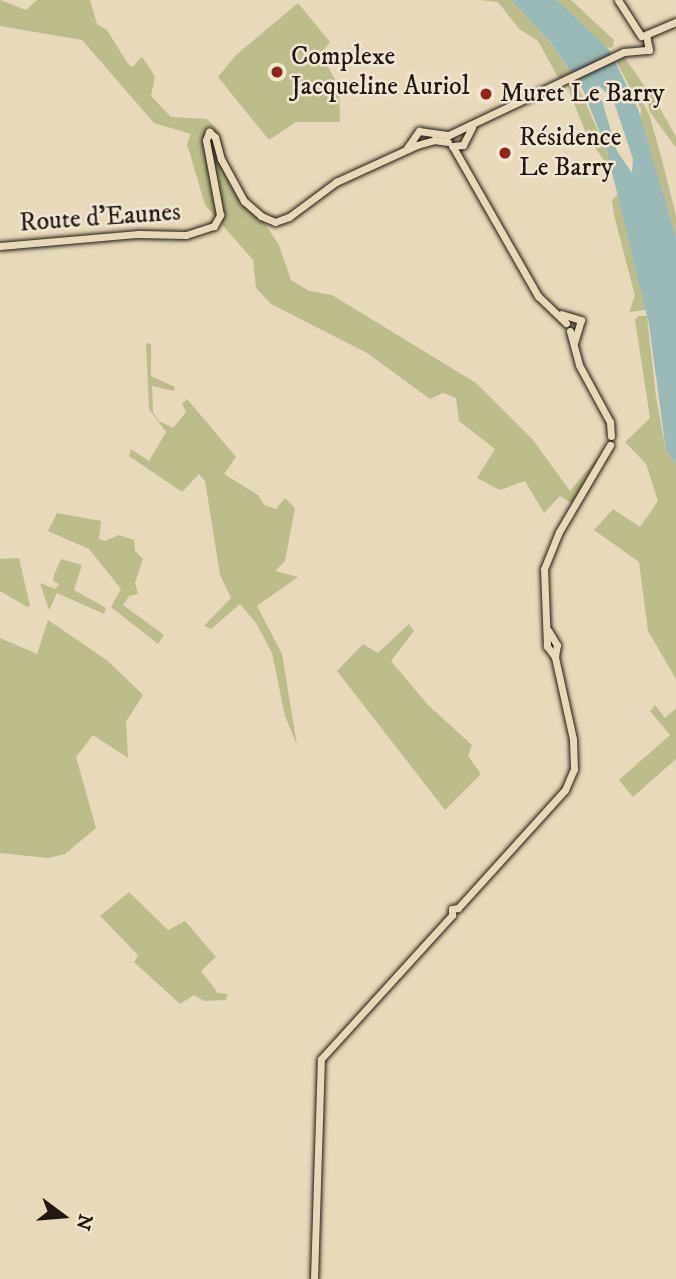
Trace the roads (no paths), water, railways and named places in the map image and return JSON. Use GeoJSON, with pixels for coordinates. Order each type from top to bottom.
{"type":"FeatureCollection","features":[{"type":"Feature","properties":{"kind":"main road"},"geometry":{"type":"LineString","coordinates":[[618,0],[645,39]]}},
{"type":"Feature","properties":{"kind":"main road"},"geometry":{"type":"LineString","coordinates":[[314,1279],[321,1059],[333,1040],[452,915],[452,909],[458,908],[569,781],[575,758],[541,591],[544,569],[559,532],[610,445],[604,441],[611,436],[610,422],[579,365],[574,331],[568,320],[538,296],[462,167],[453,143],[480,119],[633,49],[676,22]]}},
{"type":"Feature","properties":{"kind":"main road"},"geometry":{"type":"LineString","coordinates":[[405,151],[421,130],[426,140]]}},
{"type":"Feature","properties":{"kind":"main road","name":"Route d'Eaunes"},"geometry":{"type":"LineString","coordinates":[[0,246],[138,234],[186,235],[214,226],[220,215],[206,140],[209,132],[215,137],[221,159],[244,201],[261,216],[275,222],[289,217],[336,182],[426,140],[453,143],[462,133]]}},
{"type":"Feature","properties":{"kind":"main road"},"geometry":{"type":"LineString","coordinates":[[415,137],[426,140]]}},
{"type":"Feature","properties":{"kind":"main road"},"geometry":{"type":"LineString","coordinates":[[568,320],[581,320],[574,331]]}},
{"type":"Feature","properties":{"kind":"water"},"geometry":{"type":"Polygon","coordinates":[[[511,0],[557,0],[610,51],[638,109],[676,236],[676,464],[666,451],[649,324],[607,151],[583,90],[551,43],[511,0]],[[597,84],[617,151],[632,173],[633,159],[613,99],[597,84]]]}},
{"type":"Feature","properties":{"kind":"place","name":"Complexe Jacqueline Auriol"},"geometry":{"type":"Point","coordinates":[277,72]}},
{"type":"Feature","properties":{"kind":"place","name":"Muret Le Barry"},"geometry":{"type":"Point","coordinates":[486,94]}},
{"type":"Feature","properties":{"kind":"place","name":"Résidence Le Barry"},"geometry":{"type":"Point","coordinates":[505,153]}}]}
